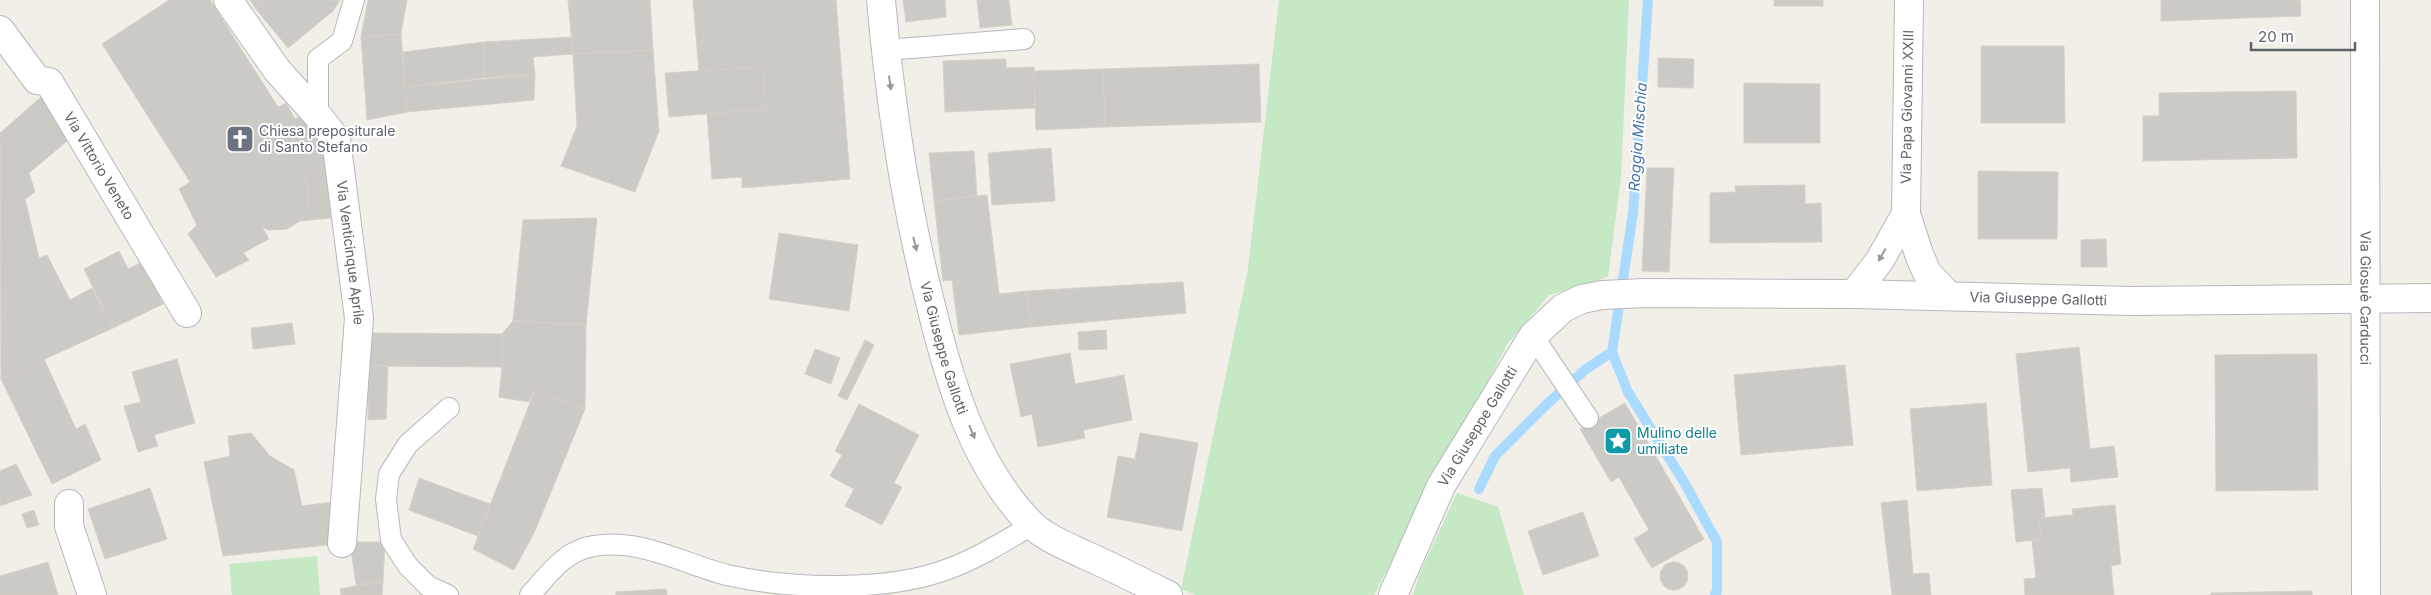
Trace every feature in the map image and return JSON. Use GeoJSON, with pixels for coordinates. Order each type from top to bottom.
{"type":"FeatureCollection","features":[{"type":"Feature","properties":{"kind":"street","name":"Via Venticinque Aprile"},"geometry":{"type":"LineString","coordinates":[[228,0],[278,70],[336,139],[359,318],[342,543]]}},
{"type":"Feature","properties":{"kind":"street","name":"Via Giuseppe Gallotti"},"geometry":{"type":"LineString","coordinates":[[881,0],[886,50],[912,233],[946,368],[977,445],[1003,489],[1032,525],[1061,543],[1168,595]]}},
{"type":"Feature","properties":{"kind":"street","name":"Via Papa Giovanni XXIII"},"geometry":{"type":"LineString","coordinates":[[1906,214],[1909,0]]}},
{"type":"Feature","properties":{"kind":"street","name":"Via Giosuè Carducci"},"geometry":{"type":"LineString","coordinates":[[2364,0],[2366,595]]}},
{"type":"Feature","properties":{"kind":"street","name":"Via Vittorio Veneto"},"geometry":{"type":"LineString","coordinates":[[0,30],[37,80],[49,82],[188,313]]}},
{"type":"Feature","properties":{"kind":"street"},"geometry":{"type":"LineString","coordinates":[[1854,294],[1880,260],[1906,214]]}},
{"type":"Feature","properties":{"kind":"street"},"geometry":{"type":"LineString","coordinates":[[1906,214],[1919,254],[1928,273],[1948,295]]}},
{"type":"Feature","properties":{"kind":"street","name":"Via Giuseppe Gallotti"},"geometry":{"type":"LineString","coordinates":[[1393,595],[1441,486],[1533,336],[1563,308],[1582,299],[1602,295],[1645,293],[1948,295],[2131,301],[2431,298]]}},
{"type":"Feature","properties":{"kind":"street"},"geometry":{"type":"LineString","coordinates":[[69,504],[69,526],[92,595]]}},
{"type":"Feature","properties":{"kind":"lane"},"geometry":{"type":"LineString","coordinates":[[318,116],[318,60],[342,41],[354,0]]}},
{"type":"Feature","properties":{"kind":"lane"},"geometry":{"type":"LineString","coordinates":[[886,50],[1024,39]]}},
{"type":"Feature","properties":{"kind":"lane"},"geometry":{"type":"LineString","coordinates":[[1533,336],[1588,418]]}},
{"type":"Feature","properties":{"kind":"lane"},"geometry":{"type":"LineString","coordinates":[[448,595],[428,586],[408,566],[391,540],[386,499],[389,474],[408,444],[449,408]]}},
{"type":"Feature","properties":{"kind":"lane"},"geometry":{"type":"LineString","coordinates":[[530,595],[543,578],[568,555],[594,546],[637,547],[727,574],[774,583],[856,585],[899,582],[946,570],[977,557],[1032,525]]}},
{"type":"Feature","properties":{"kind":"green space"},"geometry":{"type":"Polygon","coordinates":[[[1279,0],[1629,0],[1621,177],[1608,277],[1549,295],[1508,343],[1374,595],[1196,595],[1181,589],[1248,269],[1279,0]]]}},
{"type":"Feature","properties":{"kind":"green space"},"geometry":{"type":"Polygon","coordinates":[[[1457,493],[1498,507],[1524,595],[1413,595],[1419,575],[1457,493]]]}},
{"type":"Feature","properties":{"kind":"green space"},"geometry":{"type":"Polygon","coordinates":[[[317,556],[320,595],[232,595],[229,564],[317,556]]]}},
{"type":"Feature","properties":{"kind":"building","name":"Chiesa prepositurale di Santo Stefano"},"geometry":{"type":"Polygon","coordinates":[[[169,0],[210,0],[278,107],[286,103],[295,119],[302,116],[329,159],[304,176],[309,191],[308,208],[300,221],[287,229],[269,230],[262,227],[269,239],[243,253],[249,260],[216,277],[188,234],[197,225],[179,189],[190,182],[102,44],[169,0]]]}},
{"type":"Feature","properties":{"kind":"building"},"geometry":{"type":"Polygon","coordinates":[[[250,0],[264,0],[256,9],[250,0]]]}},
{"type":"Feature","properties":{"kind":"building"},"geometry":{"type":"Polygon","coordinates":[[[264,0],[340,0],[333,11],[288,48],[256,9],[264,0]]]}},
{"type":"Feature","properties":{"kind":"building"},"geometry":{"type":"Polygon","coordinates":[[[368,0],[407,0],[401,34],[361,37],[368,0]]]}},
{"type":"Feature","properties":{"kind":"building"},"geometry":{"type":"Polygon","coordinates":[[[568,0],[650,0],[653,50],[573,54],[568,0]]]}},
{"type":"Feature","properties":{"kind":"building"},"geometry":{"type":"Polygon","coordinates":[[[693,0],[836,0],[850,179],[742,188],[742,177],[712,179],[707,113],[766,109],[763,67],[699,72],[693,0]]]}},
{"type":"Feature","properties":{"kind":"building"},"geometry":{"type":"Polygon","coordinates":[[[903,0],[945,0],[946,17],[906,22],[903,0]]]}},
{"type":"Feature","properties":{"kind":"building"},"geometry":{"type":"Polygon","coordinates":[[[977,0],[1009,0],[1012,25],[980,28],[977,0]]]}},
{"type":"Feature","properties":{"kind":"building"},"geometry":{"type":"Polygon","coordinates":[[[1774,0],[1823,0],[1823,6],[1774,6],[1774,0]]]}},
{"type":"Feature","properties":{"kind":"building"},"geometry":{"type":"Polygon","coordinates":[[[2161,0],[2300,0],[2301,16],[2161,21],[2161,0]]]}},
{"type":"Feature","properties":{"kind":"building"},"geometry":{"type":"Polygon","coordinates":[[[401,34],[407,112],[367,120],[361,37],[401,34]]]}},
{"type":"Feature","properties":{"kind":"building"},"geometry":{"type":"Polygon","coordinates":[[[572,37],[573,54],[533,57],[535,74],[483,78],[484,42],[572,37]]]}},
{"type":"Feature","properties":{"kind":"building"},"geometry":{"type":"Polygon","coordinates":[[[484,42],[483,78],[405,87],[403,52],[484,42]]]}},
{"type":"Feature","properties":{"kind":"building"},"geometry":{"type":"Polygon","coordinates":[[[1981,46],[2064,46],[2065,123],[1981,123],[1981,46]]]}},
{"type":"Feature","properties":{"kind":"building"},"geometry":{"type":"Polygon","coordinates":[[[653,50],[659,131],[635,192],[561,166],[577,126],[573,54],[653,50]]]}},
{"type":"Feature","properties":{"kind":"building"},"geometry":{"type":"Polygon","coordinates":[[[1658,58],[1694,59],[1693,88],[1658,87],[1658,58]]]}},
{"type":"Feature","properties":{"kind":"building"},"geometry":{"type":"Polygon","coordinates":[[[1006,59],[1006,68],[1034,67],[1035,108],[945,112],[943,61],[1006,59]]]}},
{"type":"Feature","properties":{"kind":"building"},"geometry":{"type":"Polygon","coordinates":[[[1259,64],[1261,122],[1105,127],[1103,69],[1259,64]]]}},
{"type":"Feature","properties":{"kind":"building"},"geometry":{"type":"Polygon","coordinates":[[[763,67],[766,109],[669,117],[665,73],[763,67]]]}},
{"type":"Feature","properties":{"kind":"building"},"geometry":{"type":"Polygon","coordinates":[[[1103,69],[1105,127],[1036,130],[1034,71],[1103,69]]]}},
{"type":"Feature","properties":{"kind":"building"},"geometry":{"type":"Polygon","coordinates":[[[535,74],[534,100],[407,112],[405,87],[535,74]]]}},
{"type":"Feature","properties":{"kind":"building"},"geometry":{"type":"Polygon","coordinates":[[[1744,83],[1820,84],[1820,143],[1744,143],[1744,83]]]}},
{"type":"Feature","properties":{"kind":"building"},"geometry":{"type":"Polygon","coordinates":[[[2296,91],[2297,158],[2143,161],[2143,116],[2159,116],[2159,93],[2296,91]]]}},
{"type":"Feature","properties":{"kind":"building"},"geometry":{"type":"Polygon","coordinates":[[[41,97],[73,136],[29,173],[35,192],[25,199],[39,258],[47,255],[70,300],[92,288],[113,328],[1,379],[0,133],[41,97]]]}},
{"type":"Feature","properties":{"kind":"building"},"geometry":{"type":"Polygon","coordinates":[[[1051,148],[1055,201],[992,205],[988,153],[1051,148]]]}},
{"type":"Feature","properties":{"kind":"building"},"geometry":{"type":"Polygon","coordinates":[[[974,151],[977,196],[934,201],[929,153],[974,151]]]}},
{"type":"Feature","properties":{"kind":"building"},"geometry":{"type":"Polygon","coordinates":[[[324,163],[331,218],[300,221],[308,208],[309,191],[304,176],[324,163]]]}},
{"type":"Feature","properties":{"kind":"building"},"geometry":{"type":"Polygon","coordinates":[[[1647,168],[1674,168],[1669,272],[1642,271],[1647,168]]]}},
{"type":"Feature","properties":{"kind":"building"},"geometry":{"type":"Polygon","coordinates":[[[1978,171],[2058,172],[2057,239],[1978,239],[1978,171]]]}},
{"type":"Feature","properties":{"kind":"building"},"geometry":{"type":"Polygon","coordinates":[[[1805,185],[1805,204],[1821,203],[1822,242],[1710,243],[1710,193],[1736,192],[1735,186],[1805,185]]]}},
{"type":"Feature","properties":{"kind":"building"},"geometry":{"type":"Polygon","coordinates":[[[987,195],[999,294],[1027,291],[1031,327],[959,335],[952,280],[943,281],[934,201],[987,195]]]}},
{"type":"Feature","properties":{"kind":"building"},"geometry":{"type":"Polygon","coordinates":[[[597,218],[586,325],[513,321],[523,220],[597,218]]]}},
{"type":"Feature","properties":{"kind":"building"},"geometry":{"type":"Polygon","coordinates":[[[779,233],[858,245],[849,311],[769,299],[779,233]]]}},
{"type":"Feature","properties":{"kind":"building"},"geometry":{"type":"Polygon","coordinates":[[[2106,239],[2107,267],[2081,267],[2081,240],[2106,239]]]}},
{"type":"Feature","properties":{"kind":"building"},"geometry":{"type":"Polygon","coordinates":[[[119,251],[128,269],[142,262],[163,304],[113,328],[84,269],[119,251]]]}},
{"type":"Feature","properties":{"kind":"building"},"geometry":{"type":"Polygon","coordinates":[[[1183,282],[1186,313],[1031,327],[1027,291],[1183,282]]]}},
{"type":"Feature","properties":{"kind":"building"},"geometry":{"type":"Polygon","coordinates":[[[513,321],[586,325],[585,409],[535,390],[529,402],[499,397],[502,367],[502,334],[513,321]]]}},
{"type":"Feature","properties":{"kind":"building"},"geometry":{"type":"Polygon","coordinates":[[[292,323],[295,344],[253,349],[251,328],[292,323]]]}},
{"type":"Feature","properties":{"kind":"building"},"geometry":{"type":"Polygon","coordinates":[[[1106,330],[1107,349],[1079,350],[1078,332],[1106,330]]]}},
{"type":"Feature","properties":{"kind":"building"},"geometry":{"type":"Polygon","coordinates":[[[368,333],[502,334],[502,367],[369,366],[368,333]]]}},
{"type":"Feature","properties":{"kind":"building"},"geometry":{"type":"Polygon","coordinates":[[[865,340],[874,345],[847,400],[838,396],[865,340]]]}},
{"type":"Feature","properties":{"kind":"building"},"geometry":{"type":"Polygon","coordinates":[[[2079,347],[2090,449],[2114,446],[2118,477],[2071,482],[2070,468],[2028,472],[2016,354],[2079,347]]]}},
{"type":"Feature","properties":{"kind":"building"},"geometry":{"type":"Polygon","coordinates":[[[815,349],[840,358],[831,384],[805,374],[815,349]]]}},
{"type":"Feature","properties":{"kind":"building"},"geometry":{"type":"Polygon","coordinates":[[[1070,353],[1075,384],[1124,375],[1132,420],[1083,430],[1085,438],[1038,447],[1032,414],[1021,417],[1010,364],[1070,353]]]}},
{"type":"Feature","properties":{"kind":"building"},"geometry":{"type":"Polygon","coordinates":[[[2317,354],[2318,490],[2216,491],[2215,355],[2317,354]]]}},
{"type":"Feature","properties":{"kind":"building"},"geometry":{"type":"Polygon","coordinates":[[[44,359],[76,429],[85,424],[101,460],[52,484],[1,379],[44,359]]]}},
{"type":"Feature","properties":{"kind":"building"},"geometry":{"type":"Polygon","coordinates":[[[177,359],[195,423],[154,435],[158,446],[138,452],[124,406],[141,402],[132,372],[177,359]]]}},
{"type":"Feature","properties":{"kind":"building"},"geometry":{"type":"Polygon","coordinates":[[[1845,365],[1853,445],[1741,455],[1734,375],[1845,365]]]}},
{"type":"Feature","properties":{"kind":"building"},"geometry":{"type":"Polygon","coordinates":[[[369,366],[388,366],[386,419],[368,420],[369,366]]]}},
{"type":"Feature","properties":{"kind":"building"},"geometry":{"type":"Polygon","coordinates":[[[535,390],[585,409],[535,531],[514,570],[473,549],[535,390]]]}},
{"type":"Feature","properties":{"kind":"building"},"geometry":{"type":"Polygon","coordinates":[[[1625,403],[1704,539],[1652,568],[1634,539],[1649,530],[1619,477],[1611,482],[1580,429],[1625,403]]]}},
{"type":"Feature","properties":{"kind":"building"},"geometry":{"type":"Polygon","coordinates":[[[1986,403],[1992,485],[1917,491],[1910,409],[1986,403]]]}},
{"type":"Feature","properties":{"kind":"building"},"geometry":{"type":"Polygon","coordinates":[[[859,404],[919,435],[894,483],[902,487],[882,525],[845,506],[854,489],[830,476],[842,455],[835,451],[859,404]]]}},
{"type":"Feature","properties":{"kind":"building"},"geometry":{"type":"Polygon","coordinates":[[[251,433],[270,456],[294,470],[302,506],[333,502],[337,544],[223,556],[204,462],[230,456],[228,436],[251,433]]]}},
{"type":"Feature","properties":{"kind":"building"},"geometry":{"type":"Polygon","coordinates":[[[1140,433],[1198,443],[1182,531],[1107,517],[1118,456],[1135,459],[1140,433]]]}},
{"type":"Feature","properties":{"kind":"building"},"geometry":{"type":"Polygon","coordinates":[[[16,464],[32,495],[0,506],[0,471],[16,464]]]}},
{"type":"Feature","properties":{"kind":"building"},"geometry":{"type":"Polygon","coordinates":[[[419,478],[490,504],[478,536],[409,510],[419,478]]]}},
{"type":"Feature","properties":{"kind":"building"},"geometry":{"type":"Polygon","coordinates":[[[150,488],[167,539],[105,559],[88,509],[150,488]]]}},
{"type":"Feature","properties":{"kind":"building"},"geometry":{"type":"Polygon","coordinates":[[[2042,488],[2045,517],[2039,518],[2042,539],[2016,542],[2011,490],[2042,488]]]}},
{"type":"Feature","properties":{"kind":"building"},"geometry":{"type":"Polygon","coordinates":[[[1907,500],[1913,574],[1929,573],[1931,595],[1892,595],[1881,503],[1907,500]]]}},
{"type":"Feature","properties":{"kind":"building"},"geometry":{"type":"Polygon","coordinates":[[[2115,505],[2121,564],[2111,566],[2114,595],[2025,595],[2024,579],[2036,578],[2032,540],[2042,539],[2039,518],[2073,515],[2072,509],[2115,505]]]}},
{"type":"Feature","properties":{"kind":"building"},"geometry":{"type":"Polygon","coordinates":[[[34,510],[39,525],[27,528],[22,514],[34,510]]]}},
{"type":"Feature","properties":{"kind":"building"},"geometry":{"type":"Polygon","coordinates":[[[1583,512],[1599,556],[1543,575],[1528,531],[1583,512]]]}},
{"type":"Feature","properties":{"kind":"building"},"geometry":{"type":"Polygon","coordinates":[[[350,542],[385,542],[383,581],[356,585],[350,542]]]}},
{"type":"Feature","properties":{"kind":"building"},"geometry":{"type":"Polygon","coordinates":[[[48,562],[58,595],[0,595],[0,576],[48,562]]]}},
{"type":"Feature","properties":{"kind":"building"},"geometry":{"type":"Polygon","coordinates":[[[1674,562],[1684,566],[1688,576],[1684,586],[1674,590],[1664,586],[1660,576],[1664,566],[1674,562]]]}},
{"type":"Feature","properties":{"kind":"building"},"geometry":{"type":"Polygon","coordinates":[[[383,581],[382,595],[341,595],[340,589],[383,581]]]}},
{"type":"Feature","properties":{"kind":"building"},"geometry":{"type":"Polygon","coordinates":[[[666,589],[667,595],[616,595],[616,592],[666,589]]]}},
{"type":"Feature","properties":{"kind":"building"},"geometry":{"type":"Polygon","coordinates":[[[2312,591],[2312,595],[2211,595],[2211,593],[2312,591]]]}},
{"type":"Feature","properties":{"kind":"waterway","name":"Roggia Mischia"},"geometry":{"type":"LineString","coordinates":[[1648,0],[1633,213],[1612,352],[1628,392],[1684,482],[1717,542],[1717,591],[1715,595]]}},
{"type":"Feature","properties":{"kind":"waterway"},"geometry":{"type":"LineString","coordinates":[[1479,489],[1495,456],[1546,405],[1586,369],[1612,352]]}},
{"type":"Feature","properties":{"kind":"place","name":"Chiesa prepositurale di Santo Stefano"},"geometry":{"type":"Point","coordinates":[240,139]}},
{"type":"Feature","properties":{"kind":"place","name":"Mulino delle umiliate"},"geometry":{"type":"Point","coordinates":[1618,441]}}]}
